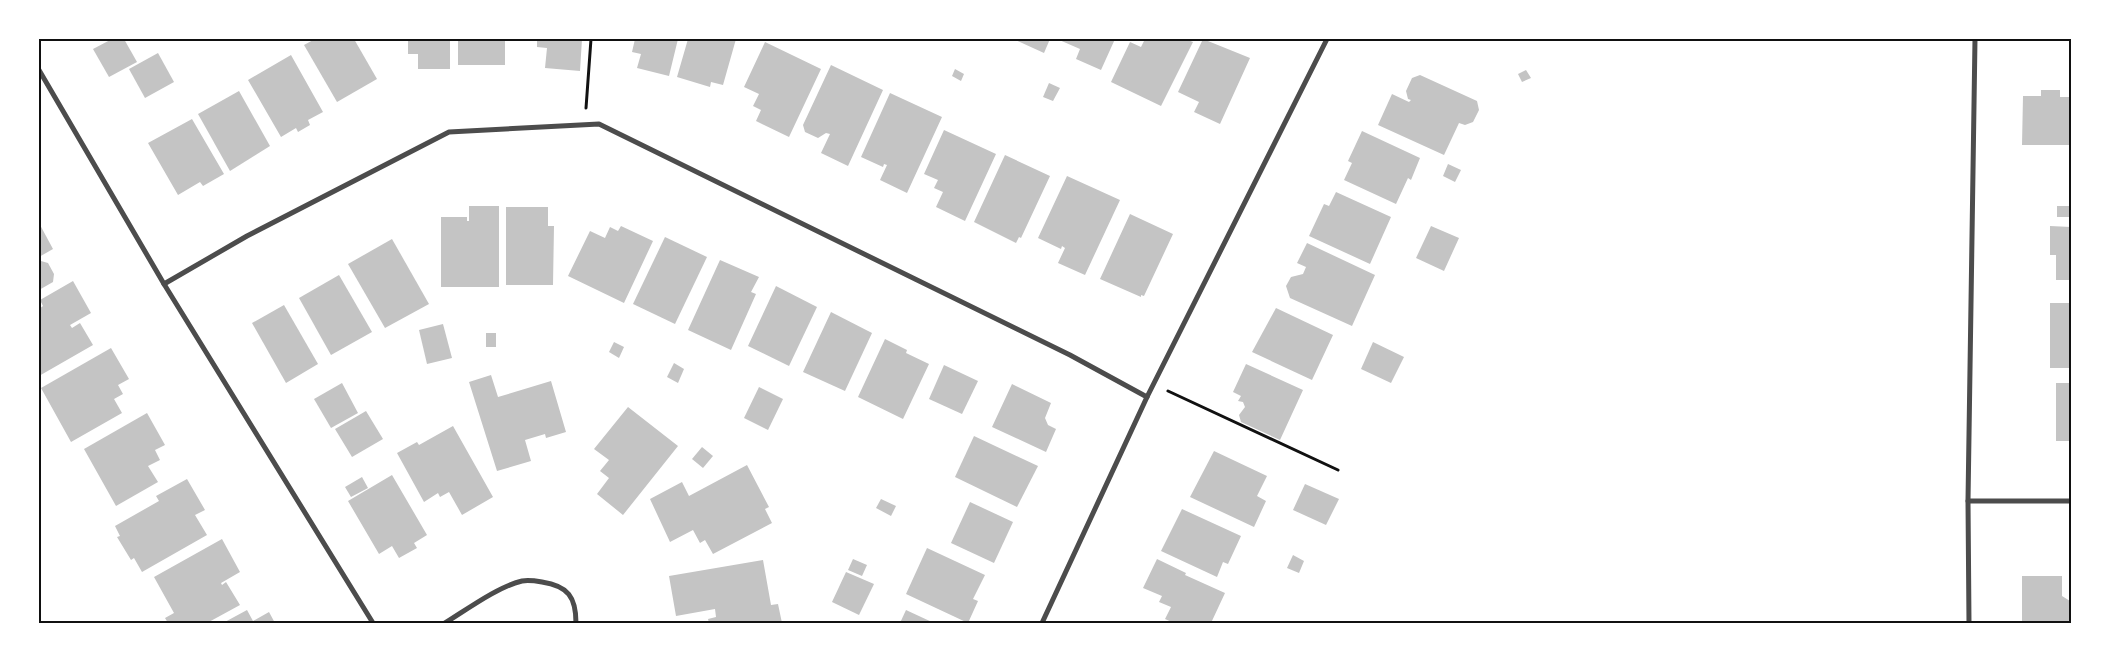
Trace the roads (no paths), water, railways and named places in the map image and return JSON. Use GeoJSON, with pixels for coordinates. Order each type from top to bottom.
{"type":"FeatureCollection","features":[{"type":"Feature","properties":{"kind":"street"},"geometry":{"type":"LineString","coordinates":[[1042,623],[1147,397],[1327,39]]}},
{"type":"Feature","properties":{"kind":"street"},"geometry":{"type":"LineString","coordinates":[[1969,623],[1968,501],[1975,39]]}},
{"type":"Feature","properties":{"kind":"street"},"geometry":{"type":"LineString","coordinates":[[39,70],[164,284],[372,623]]}},
{"type":"Feature","properties":{"kind":"street"},"geometry":{"type":"LineString","coordinates":[[164,284],[247,236],[449,132],[599,124],[1070,355],[1147,397]]}},
{"type":"Feature","properties":{"kind":"street"},"geometry":{"type":"LineString","coordinates":[[1968,501],[2071,501]]}},
{"type":"Feature","properties":{"kind":"street"},"geometry":{"type":"LineString","coordinates":[[445,623],[494,594],[523,581],[557,584],[571,597],[576,610],[576,623]]}}]}
